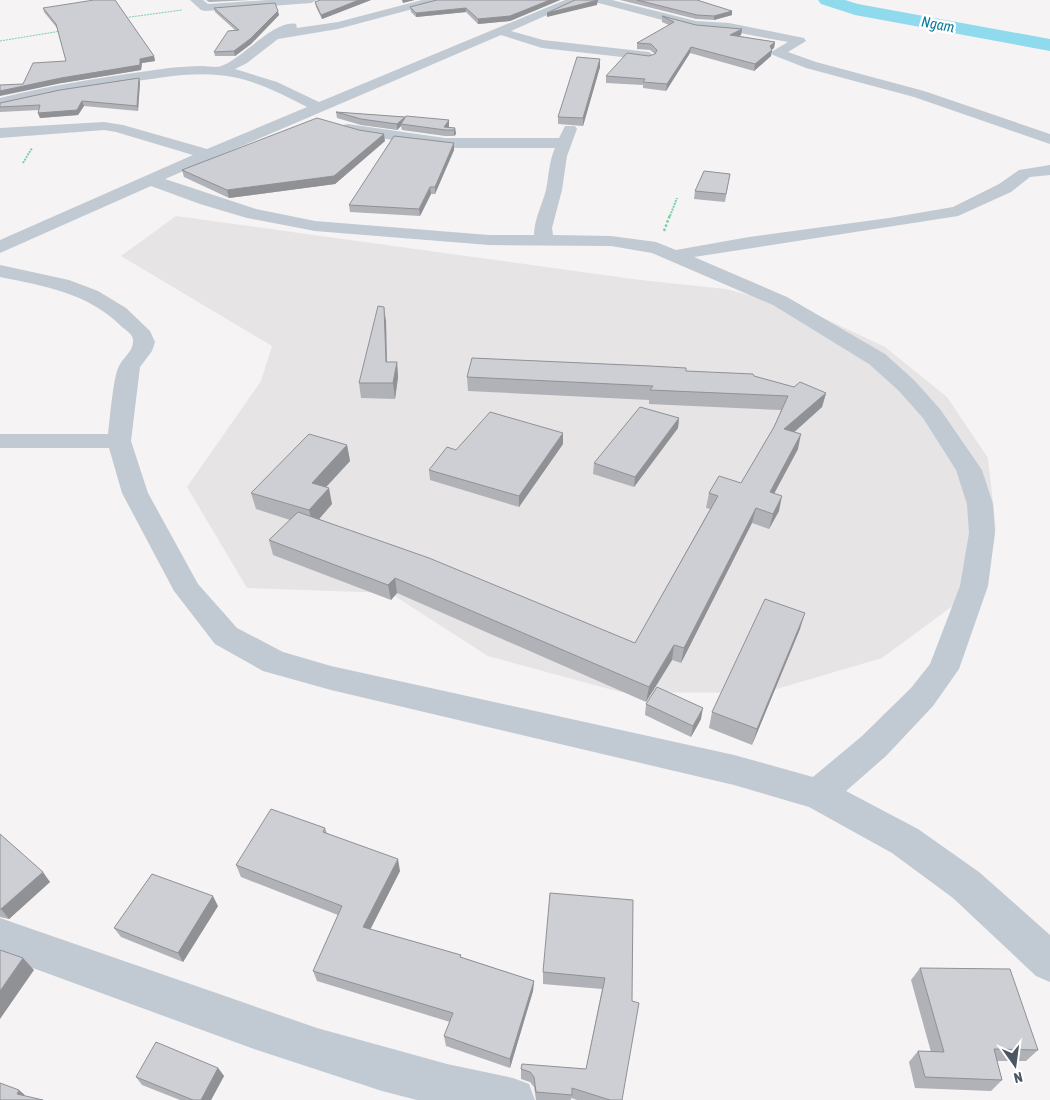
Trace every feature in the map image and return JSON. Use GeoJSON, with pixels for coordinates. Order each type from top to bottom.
{"type":"FeatureCollection","features":[{"type":"Feature","properties":{"kind":"street"},"geometry":{"type":"LineString","coordinates":[[222,70],[242,60],[267,39],[293,26],[303,15],[311,0]]}},
{"type":"Feature","properties":{"kind":"street"},"geometry":{"type":"LineString","coordinates":[[200,4],[311,0]]}},
{"type":"Feature","properties":{"kind":"street"},"geometry":{"type":"LineString","coordinates":[[277,35],[338,25],[435,0]]}},
{"type":"Feature","properties":{"kind":"street"},"geometry":{"type":"LineString","coordinates":[[0,247],[208,154],[303,115],[325,117],[499,31],[575,0]]}},
{"type":"Feature","properties":{"kind":"street"},"geometry":{"type":"LineString","coordinates":[[599,0],[696,26],[729,27],[800,41],[777,52],[810,65],[919,94],[1050,139]]}},
{"type":"Feature","properties":{"kind":"street"},"geometry":{"type":"LineString","coordinates":[[499,31],[542,44],[649,56]]}},
{"type":"Feature","properties":{"kind":"street"},"geometry":{"type":"LineString","coordinates":[[0,102],[48,90],[159,74],[222,70],[262,81],[325,117],[360,131],[445,143],[567,136],[559,156],[554,190],[543,228],[544,240]]}},
{"type":"Feature","properties":{"kind":"street"},"geometry":{"type":"LineString","coordinates":[[0,88],[48,90]]}},
{"type":"Feature","properties":{"kind":"street"},"geometry":{"type":"LineString","coordinates":[[0,133],[104,126],[208,154]]}},
{"type":"Feature","properties":{"kind":"street"},"geometry":{"type":"LineString","coordinates":[[667,252],[889,223],[958,211],[1005,188],[1025,173],[1050,170]]}},
{"type":"Feature","properties":{"kind":"street"},"geometry":{"type":"LineString","coordinates":[[151,180],[206,200],[253,214],[315,226],[412,236],[489,240],[611,241],[667,252],[780,301],[877,359],[906,385],[932,414],[969,470],[980,504],[982,533],[974,586],[943,669],[922,697],[874,746],[818,794]]}},
{"type":"Feature","properties":{"kind":"street"},"geometry":{"type":"LineString","coordinates":[[0,271],[62,284],[91,295],[119,312],[142,335],[144,342],[141,351],[130,366],[119,441],[135,493],[188,591],[226,636],[274,662],[331,678],[734,770],[818,794],[905,841],[966,885],[1050,962]]}},
{"type":"Feature","properties":{"kind":"street"},"geometry":{"type":"LineString","coordinates":[[0,440],[119,441]]}},
{"type":"Feature","properties":{"kind":"street"},"geometry":{"type":"LineString","coordinates":[[0,937],[334,1054],[418,1080],[513,1100]]}},
{"type":"Feature","properties":{"kind":"path"},"geometry":{"type":"LineString","coordinates":[[116,19],[200,4]]}},
{"type":"Feature","properties":{"kind":"path"},"geometry":{"type":"LineString","coordinates":[[0,41],[62,30]]}},
{"type":"Feature","properties":{"kind":"path"},"geometry":{"type":"LineString","coordinates":[[667,252],[677,198]]}},
{"type":"Feature","properties":{"kind":"shaded area"},"geometry":{"type":"Polygon","coordinates":[[[176,216],[640,280],[726,289],[809,311],[885,347],[947,397],[988,458],[996,529],[962,599],[882,658],[763,693],[620,692],[488,656],[390,593],[247,588],[187,487],[261,381],[272,346],[121,256],[176,216]]]}},
{"type":"Feature","properties":{"kind":"building"},"geometry":{"type":"Polygon","coordinates":[[[94,0],[115,0],[154,56],[140,59],[140,65],[61,78],[0,91],[0,85],[23,84],[33,63],[66,61],[56,24],[43,8],[94,0]]]}},
{"type":"Feature","properties":{"kind":"building"},"geometry":{"type":"Polygon","coordinates":[[[320,0],[359,0],[321,15],[315,2],[320,0]]]}},
{"type":"Feature","properties":{"kind":"building"},"geometry":{"type":"Polygon","coordinates":[[[437,0],[550,0],[510,16],[478,19],[466,8],[416,13],[410,7],[437,0]]]}},
{"type":"Feature","properties":{"kind":"building"},"geometry":{"type":"Polygon","coordinates":[[[575,0],[598,0],[547,13],[575,0]]]}},
{"type":"Feature","properties":{"kind":"building"},"geometry":{"type":"Polygon","coordinates":[[[637,0],[697,0],[732,11],[714,16],[697,15],[637,0]]]}},
{"type":"Feature","properties":{"kind":"building"},"geometry":{"type":"Polygon","coordinates":[[[275,3],[278,11],[250,39],[234,51],[214,52],[228,31],[239,30],[214,8],[275,3]]]}},
{"type":"Feature","properties":{"kind":"building"},"geometry":{"type":"Polygon","coordinates":[[[662,16],[696,25],[742,29],[730,35],[775,42],[770,46],[772,50],[755,64],[691,47],[667,84],[643,82],[645,79],[606,76],[627,53],[649,56],[655,54],[657,50],[651,44],[637,43],[674,22],[662,16]]]}},
{"type":"Feature","properties":{"kind":"building"},"geometry":{"type":"Polygon","coordinates":[[[577,57],[600,59],[583,118],[558,117],[577,57]]]}},
{"type":"Feature","properties":{"kind":"building"},"geometry":{"type":"Polygon","coordinates":[[[139,78],[137,106],[82,101],[77,110],[38,113],[40,105],[0,107],[0,103],[60,90],[139,78]]]}},
{"type":"Feature","properties":{"kind":"building"},"geometry":{"type":"Polygon","coordinates":[[[336,112],[405,117],[397,124],[361,119],[336,112]]]}},
{"type":"Feature","properties":{"kind":"building"},"geometry":{"type":"Polygon","coordinates":[[[406,116],[449,120],[444,127],[455,128],[454,130],[445,130],[401,124],[406,116]]]}},
{"type":"Feature","properties":{"kind":"building"},"geometry":{"type":"Polygon","coordinates":[[[317,118],[359,130],[384,134],[334,176],[227,190],[182,170],[317,118]]]}},
{"type":"Feature","properties":{"kind":"building"},"geometry":{"type":"Polygon","coordinates":[[[394,136],[454,143],[435,187],[430,187],[419,209],[349,205],[394,136]]]}},
{"type":"Feature","properties":{"kind":"building"},"geometry":{"type":"Polygon","coordinates":[[[704,171],[730,174],[726,194],[695,191],[704,171]]]}},
{"type":"Feature","properties":{"kind":"building"},"geometry":{"type":"Polygon","coordinates":[[[378,306],[384,307],[386,362],[397,362],[393,383],[359,383],[378,306]]]}},
{"type":"Feature","properties":{"kind":"building"},"geometry":{"type":"Polygon","coordinates":[[[472,358],[686,368],[686,371],[753,374],[754,376],[794,387],[800,382],[826,393],[784,429],[801,434],[770,492],[782,496],[773,514],[756,508],[684,648],[674,645],[649,687],[395,578],[388,585],[269,540],[298,512],[429,558],[635,643],[718,496],[709,493],[719,476],[741,483],[774,427],[788,396],[650,390],[653,386],[467,377],[472,358]]]}},
{"type":"Feature","properties":{"kind":"building"},"geometry":{"type":"Polygon","coordinates":[[[640,407],[679,418],[635,477],[594,463],[640,407]]]}},
{"type":"Feature","properties":{"kind":"building"},"geometry":{"type":"Polygon","coordinates":[[[490,412],[563,433],[519,496],[429,470],[447,447],[456,450],[490,412]]]}},
{"type":"Feature","properties":{"kind":"building"},"geometry":{"type":"Polygon","coordinates":[[[309,434],[347,445],[312,483],[329,488],[309,510],[251,493],[309,434]]]}},
{"type":"Feature","properties":{"kind":"building"},"geometry":{"type":"Polygon","coordinates":[[[765,599],[805,613],[757,729],[712,712],[765,599]]]}},
{"type":"Feature","properties":{"kind":"building"},"geometry":{"type":"Polygon","coordinates":[[[657,687],[703,708],[693,726],[646,704],[657,687]]]}},
{"type":"Feature","properties":{"kind":"building"},"geometry":{"type":"Polygon","coordinates":[[[271,809],[325,828],[323,832],[398,859],[363,927],[461,955],[460,957],[534,981],[510,1059],[444,1036],[453,1013],[313,971],[342,906],[236,865],[271,809]]]}},
{"type":"Feature","properties":{"kind":"building"},"geometry":{"type":"Polygon","coordinates":[[[0,834],[43,872],[1,909],[0,909],[0,834]]]}},
{"type":"Feature","properties":{"kind":"building"},"geometry":{"type":"Polygon","coordinates":[[[152,874],[213,896],[178,953],[114,928],[152,874]]]}},
{"type":"Feature","properties":{"kind":"building"},"geometry":{"type":"Polygon","coordinates":[[[550,893],[633,900],[632,1001],[639,1003],[622,1100],[610,1100],[572,1088],[572,1095],[536,1092],[534,1077],[530,1072],[521,1069],[522,1064],[586,1069],[605,978],[543,972],[550,893]]]}},
{"type":"Feature","properties":{"kind":"building"},"geometry":{"type":"Polygon","coordinates":[[[0,950],[23,958],[0,991],[0,950]]]}},
{"type":"Feature","properties":{"kind":"building"},"geometry":{"type":"Polygon","coordinates":[[[920,968],[1010,969],[1038,1050],[994,1049],[1002,1080],[925,1077],[918,1051],[944,1052],[920,968]]]}},
{"type":"Feature","properties":{"kind":"building"},"geometry":{"type":"Polygon","coordinates":[[[156,1042],[218,1068],[201,1100],[193,1100],[136,1077],[156,1042]]]}},
{"type":"Feature","properties":{"kind":"building"},"geometry":{"type":"Polygon","coordinates":[[[0,1083],[19,1090],[17,1094],[43,1100],[0,1100],[0,1083]]]}},
{"type":"Feature","properties":{"kind":"waterway","name":"Ngam"},"geometry":{"type":"LineString","coordinates":[[827,0],[855,9],[1050,45]]}}]}
